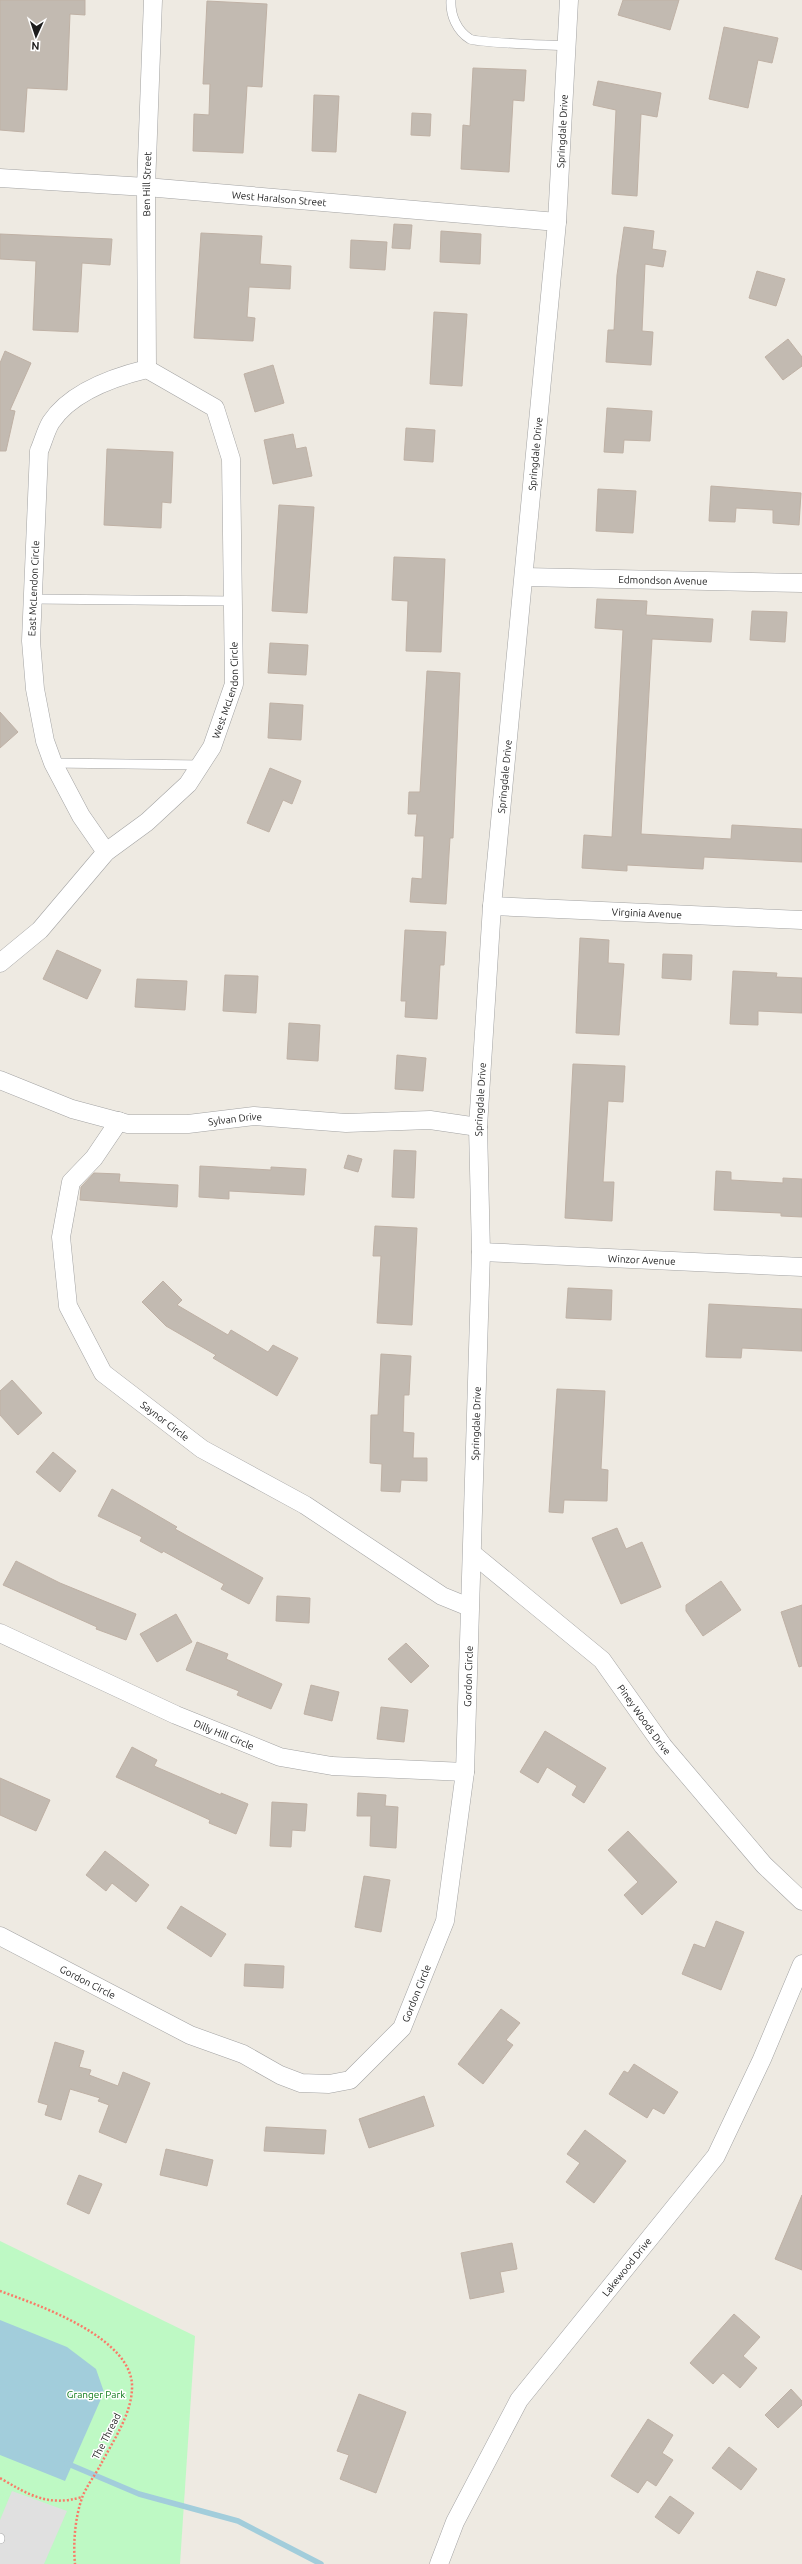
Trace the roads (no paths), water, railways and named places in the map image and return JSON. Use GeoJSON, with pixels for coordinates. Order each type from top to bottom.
{"type":"FeatureCollection","features":[{"type":"Feature","properties":{"kind":"street","name":"Ben Hill Street"},"geometry":{"type":"LineString","coordinates":[[147,369],[146,187],[153,0]]}},
{"type":"Feature","properties":{"kind":"street","name":"Springdale Drive"},"geometry":{"type":"LineString","coordinates":[[473,1554],[481,1252],[478,1127],[492,906],[525,577],[557,222],[569,0]]}},
{"type":"Feature","properties":{"kind":"street","name":"West Haralson Street"},"geometry":{"type":"LineString","coordinates":[[0,178],[146,187],[557,222]]}},
{"type":"Feature","properties":{"kind":"street","name":"East McLendon Circle"},"geometry":{"type":"LineString","coordinates":[[106,852],[81,816],[53,763],[45,741],[35,689],[31,641],[34,599],[39,451],[51,422],[78,395],[130,373],[147,369]]}},
{"type":"Feature","properties":{"kind":"street","name":"West McLendon Circle"},"geometry":{"type":"LineString","coordinates":[[0,962],[40,930],[86,878],[106,852],[147,822],[188,784],[212,747],[234,684],[231,459],[215,408],[147,369]]}},
{"type":"Feature","properties":{"kind":"street","name":"Edmondson Avenue"},"geometry":{"type":"LineString","coordinates":[[525,577],[802,583]]}},
{"type":"Feature","properties":{"kind":"street","name":"Virginia Avenue"},"geometry":{"type":"LineString","coordinates":[[492,906],[802,920]]}},
{"type":"Feature","properties":{"kind":"street","name":"Sylvan Drive"},"geometry":{"type":"LineString","coordinates":[[0,1080],[72,1109],[128,1124],[188,1124],[254,1116],[346,1123],[430,1120],[478,1127]]}},
{"type":"Feature","properties":{"kind":"street","name":"Saynor Circle"},"geometry":{"type":"LineString","coordinates":[[119,1121],[94,1158],[71,1182],[61,1237],[68,1306],[103,1373],[202,1449],[305,1505],[442,1596],[469,1607]]}},
{"type":"Feature","properties":{"kind":"street","name":"Winzor Avenue"},"geometry":{"type":"LineString","coordinates":[[481,1252],[802,1267]]}},
{"type":"Feature","properties":{"kind":"street","name":"Gordon Circle"},"geometry":{"type":"LineString","coordinates":[[0,1936],[190,2035],[243,2054],[280,2075],[301,2083],[329,2084],[350,2080],[402,2028],[445,1921],[465,1772],[469,1607],[473,1554]]}},
{"type":"Feature","properties":{"kind":"street","name":"Piney Woods Drive"},"geometry":{"type":"LineString","coordinates":[[473,1554],[602,1660],[663,1746],[764,1865],[802,1901]]}},
{"type":"Feature","properties":{"kind":"street","name":"Dilly Hill Circle"},"geometry":{"type":"LineString","coordinates":[[0,1633],[176,1715],[280,1756],[332,1766],[465,1772]]}},
{"type":"Feature","properties":{"kind":"street","name":"Lakewood Drive"},"geometry":{"type":"LineString","coordinates":[[440,2564],[455,2522],[519,2400],[716,2156],[762,2059],[802,1964]]}},
{"type":"Feature","properties":{"kind":"lane"},"geometry":{"type":"LineString","coordinates":[[451,0],[450,10],[458,29],[471,40],[566,46]]}},
{"type":"Feature","properties":{"kind":"lane"},"geometry":{"type":"LineString","coordinates":[[34,599],[233,601]]}},
{"type":"Feature","properties":{"kind":"lane"},"geometry":{"type":"LineString","coordinates":[[53,763],[201,765]]}},
{"type":"Feature","properties":{"kind":"water"},"geometry":{"type":"Polygon","coordinates":[[[0,2320],[67,2347],[96,2369],[104,2392],[65,2481],[0,2455],[0,2320]]]}},
{"type":"Feature","properties":{"kind":"waterway"},"geometry":{"type":"LineString","coordinates":[[66,2463],[139,2494],[238,2521],[321,2564]]}},
{"type":"Feature","properties":{"kind":"park label","name":"Granger Park"},"geometry":{"type":"Point","coordinates":[96,2394]}}]}
